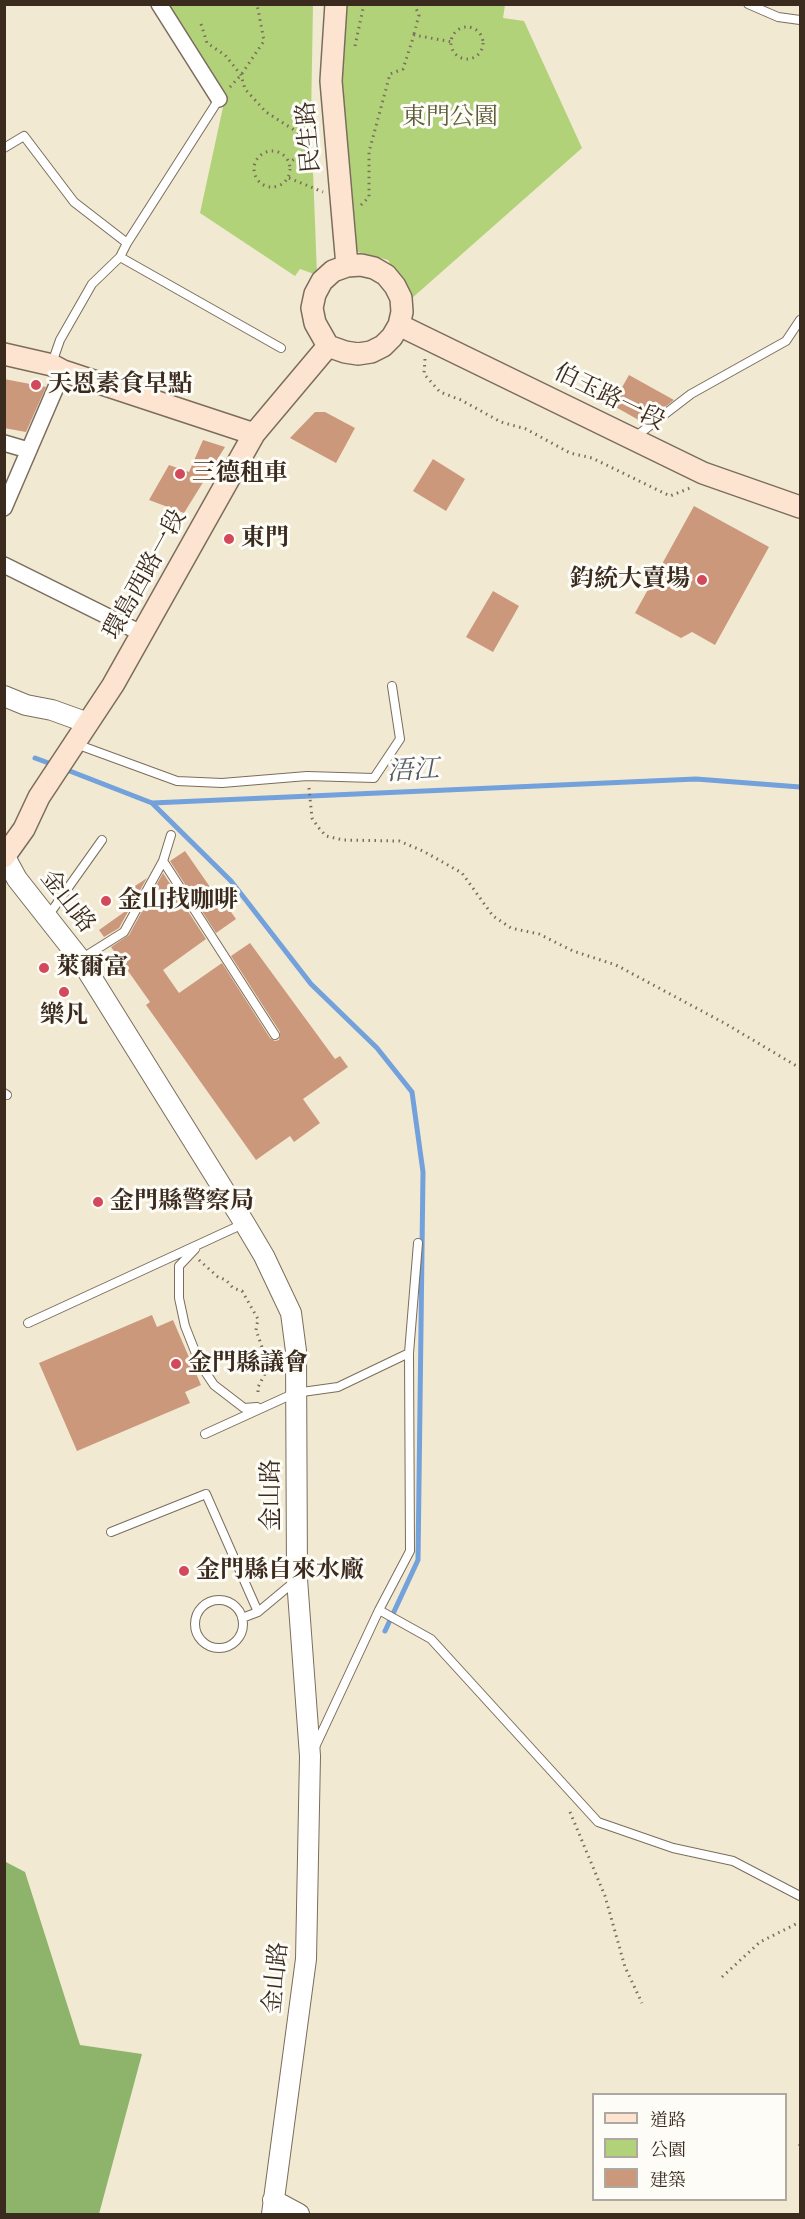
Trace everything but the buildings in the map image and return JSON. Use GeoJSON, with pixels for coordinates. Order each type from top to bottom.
{"type":"FeatureCollection","features":[{"type":"Feature","properties":{"kind":"main road","name":"民生路"},"geometry":{"type":"LineString","coordinates":[[336,4],[331,81],[347,266]]}},
{"type":"Feature","properties":{"kind":"main road"},"geometry":{"type":"LineString","coordinates":[[361,265],[374,268],[386,275],[401,298],[402,312],[399,326],[393,337],[383,346],[371,352],[358,354],[328,346],[315,323],[312,308],[315,294],[322,281],[333,271],[347,266],[361,265]]}},
{"type":"Feature","properties":{"kind":"main road","name":"伯玉路一段"},"geometry":{"type":"LineString","coordinates":[[399,326],[703,473],[801,507]]}},
{"type":"Feature","properties":{"kind":"main road","name":"環島西路一段"},"geometry":{"type":"LineString","coordinates":[[4,857],[24,829],[39,797],[88,723],[142,634],[254,434],[328,346]]}},
{"type":"Feature","properties":{"kind":"main road"},"geometry":{"type":"LineString","coordinates":[[4,354],[57,368],[254,434]]}},
{"type":"Feature","properties":{"kind":"street"},"geometry":{"type":"LineString","coordinates":[[159,4],[219,99]]}},
{"type":"Feature","properties":{"kind":"street"},"geometry":{"type":"LineString","coordinates":[[4,508],[28,450],[57,368]]}},
{"type":"Feature","properties":{"kind":"street"},"geometry":{"type":"LineString","coordinates":[[4,443],[28,450]]}},
{"type":"Feature","properties":{"kind":"street"},"geometry":{"type":"LineString","coordinates":[[4,565],[142,634]]}},
{"type":"Feature","properties":{"kind":"street"},"geometry":{"type":"LineString","coordinates":[[4,696],[26,705],[52,710],[88,723]]}},
{"type":"Feature","properties":{"kind":"street","name":"金山路"},"geometry":{"type":"LineString","coordinates":[[4,857],[17,879],[80,959],[264,1256],[291,1313],[296,1351],[297,1579],[310,1756],[306,1959],[273,2207]]}},
{"type":"Feature","properties":{"kind":"street"},"geometry":{"type":"LineString","coordinates":[[273,2207],[299,2214]]}},
{"type":"Feature","properties":{"kind":"lane"},"geometry":{"type":"LineString","coordinates":[[748,4],[778,17],[801,20]]}},
{"type":"Feature","properties":{"kind":"lane"},"geometry":{"type":"LineString","coordinates":[[57,368],[60,340],[92,284],[120,257],[219,99]]}},
{"type":"Feature","properties":{"kind":"lane"},"geometry":{"type":"LineString","coordinates":[[4,148],[24,136],[74,202],[127,243]]}},
{"type":"Feature","properties":{"kind":"lane"},"geometry":{"type":"LineString","coordinates":[[120,257],[281,348]]}},
{"type":"Feature","properties":{"kind":"lane"},"geometry":{"type":"LineString","coordinates":[[633,438],[691,394],[786,340],[801,320]]}},
{"type":"Feature","properties":{"kind":"lane"},"geometry":{"type":"LineString","coordinates":[[74,743],[177,781],[222,783],[307,776],[374,778],[399,739],[392,686]]}},
{"type":"Feature","properties":{"kind":"lane"},"geometry":{"type":"LineString","coordinates":[[80,959],[124,932],[164,861],[171,835]]}},
{"type":"Feature","properties":{"kind":"lane"},"geometry":{"type":"LineString","coordinates":[[48,916],[102,840]]}},
{"type":"Feature","properties":{"kind":"lane"},"geometry":{"type":"LineString","coordinates":[[164,861],[275,1035]]}},
{"type":"Feature","properties":{"kind":"lane"},"geometry":{"type":"LineString","coordinates":[[28,1323],[244,1224]]}},
{"type":"Feature","properties":{"kind":"lane"},"geometry":{"type":"LineString","coordinates":[[310,1756],[379,1610],[410,1551],[409,1353],[418,1243]]}},
{"type":"Feature","properties":{"kind":"lane"},"geometry":{"type":"LineString","coordinates":[[198,1245],[179,1266],[178,1298],[185,1326],[201,1364],[214,1385],[244,1408],[264,1406]]}},
{"type":"Feature","properties":{"kind":"lane"},"geometry":{"type":"LineString","coordinates":[[205,1434],[295,1393],[338,1387],[409,1353]]}},
{"type":"Feature","properties":{"kind":"lane"},"geometry":{"type":"LineString","coordinates":[[111,1532],[206,1494],[258,1612]]}},
{"type":"Feature","properties":{"kind":"lane"},"geometry":{"type":"LineString","coordinates":[[242,1618],[258,1612],[297,1579]]}},
{"type":"Feature","properties":{"kind":"lane"},"geometry":{"type":"LineString","coordinates":[[212,1601],[227,1601],[239,1611],[242,1618],[240,1634],[236,1640],[222,1647],[206,1644],[197,1632],[195,1624],[200,1610],[212,1601]]}},
{"type":"Feature","properties":{"kind":"lane"},"geometry":{"type":"LineString","coordinates":[[379,1610],[431,1639],[598,1822],[673,1848],[733,1861],[801,1896]]}},
{"type":"Feature","properties":{"kind":"path"},"geometry":{"type":"LineString","coordinates":[[219,99],[241,75],[264,41],[257,4]]}},
{"type":"Feature","properties":{"kind":"path"},"geometry":{"type":"LineString","coordinates":[[355,46],[364,4]]}},
{"type":"Feature","properties":{"kind":"path"},"geometry":{"type":"LineString","coordinates":[[356,210],[369,197],[369,152],[390,74],[403,69],[414,35],[418,15],[414,4]]}},
{"type":"Feature","properties":{"kind":"path"},"geometry":{"type":"LineString","coordinates":[[201,24],[207,43],[225,55],[241,75],[245,89],[266,112],[305,137],[299,157],[289,162]]}},
{"type":"Feature","properties":{"kind":"path"},"geometry":{"type":"LineString","coordinates":[[465,27],[480,33],[483,43],[480,53],[467,59],[454,52],[452,42],[456,32],[465,27]]}},
{"type":"Feature","properties":{"kind":"path"},"geometry":{"type":"LineString","coordinates":[[414,35],[452,42]]}},
{"type":"Feature","properties":{"kind":"path"},"geometry":{"type":"LineString","coordinates":[[266,151],[279,152],[289,162],[288,178],[280,186],[268,187],[258,181],[254,170],[256,159],[266,151]]}},
{"type":"Feature","properties":{"kind":"path"},"geometry":{"type":"LineString","coordinates":[[288,178],[314,188]]}},
{"type":"Feature","properties":{"kind":"path"},"geometry":{"type":"LineString","coordinates":[[427,339],[424,374],[440,392],[461,400],[501,422],[525,429],[570,453],[592,458],[670,496],[688,490],[703,473]]}},
{"type":"Feature","properties":{"kind":"path"},"geometry":{"type":"LineString","coordinates":[[308,784],[312,818],[326,836],[343,840],[399,841],[423,851],[462,873],[493,916],[511,928],[539,934],[573,951],[616,965],[726,1024],[801,1068]]}},
{"type":"Feature","properties":{"kind":"path"},"geometry":{"type":"LineString","coordinates":[[191,1253],[218,1277],[226,1280],[233,1288],[242,1291],[258,1319],[256,1330],[262,1347],[261,1356],[266,1372],[258,1387],[257,1395],[264,1406]]}},
{"type":"Feature","properties":{"kind":"path"},"geometry":{"type":"LineString","coordinates":[[562,1784],[573,1821],[605,1896],[625,1967],[642,2003]]}},
{"type":"Feature","properties":{"kind":"path"},"geometry":{"type":"LineString","coordinates":[[722,1977],[760,1942],[801,1922]]}},
{"type":"Feature","properties":{"kind":"green space"},"geometry":{"type":"Polygon","coordinates":[[[168,5],[313,5],[311,119],[317,275],[300,269],[295,276],[200,213],[225,98],[168,5]]]}},
{"type":"Feature","properties":{"kind":"green space","name":"東門公園"},"geometry":{"type":"Polygon","coordinates":[[[344,5],[505,5],[503,18],[524,21],[582,148],[411,299],[388,260],[358,252],[351,240],[338,78],[344,5]]]}},
{"type":"Feature","properties":{"kind":"green space"},"geometry":{"type":"Polygon","coordinates":[[[4,1861],[25,1872],[80,2045],[142,2054],[99,2214],[5,2214],[4,1861]]]}},
{"type":"Feature","properties":{"kind":"waterway","name":"浯江"},"geometry":{"type":"LineString","coordinates":[[35,758],[54,765]]}},
{"type":"Feature","properties":{"kind":"waterway","name":"浯江"},"geometry":{"type":"LineString","coordinates":[[62,768],[152,803],[696,779],[800,787]]}},
{"type":"Feature","properties":{"kind":"waterway"},"geometry":{"type":"LineString","coordinates":[[152,803],[231,881],[311,984],[377,1048],[412,1092],[423,1172],[418,1560],[385,1631]]}},
{"type":"Feature","properties":{"kind":"place","name":"天恩素食早點"},"geometry":{"type":"Point","coordinates":[36,385]}},
{"type":"Feature","properties":{"kind":"place","name":"三德租車"},"geometry":{"type":"Point","coordinates":[180,474]}},
{"type":"Feature","properties":{"kind":"place","name":"東門"},"geometry":{"type":"Point","coordinates":[229,539]}},
{"type":"Feature","properties":{"kind":"place","name":"鈞統大賣場"},"geometry":{"type":"Point","coordinates":[702,580]}},
{"type":"Feature","properties":{"kind":"place","name":"金山找咖啡"},"geometry":{"type":"Point","coordinates":[106,901]}},
{"type":"Feature","properties":{"kind":"place","name":"萊爾富"},"geometry":{"type":"Point","coordinates":[44,968]}},
{"type":"Feature","properties":{"kind":"place","name":"樂凡"},"geometry":{"type":"Point","coordinates":[64,992]}},
{"type":"Feature","properties":{"kind":"place","name":"金門縣警察局"},"geometry":{"type":"Point","coordinates":[98,1202]}},
{"type":"Feature","properties":{"kind":"place","name":"金門縣議會"},"geometry":{"type":"Point","coordinates":[176,1364]}},
{"type":"Feature","properties":{"kind":"place","name":"金門縣自來水廠"},"geometry":{"type":"Point","coordinates":[184,1571]}}]}
